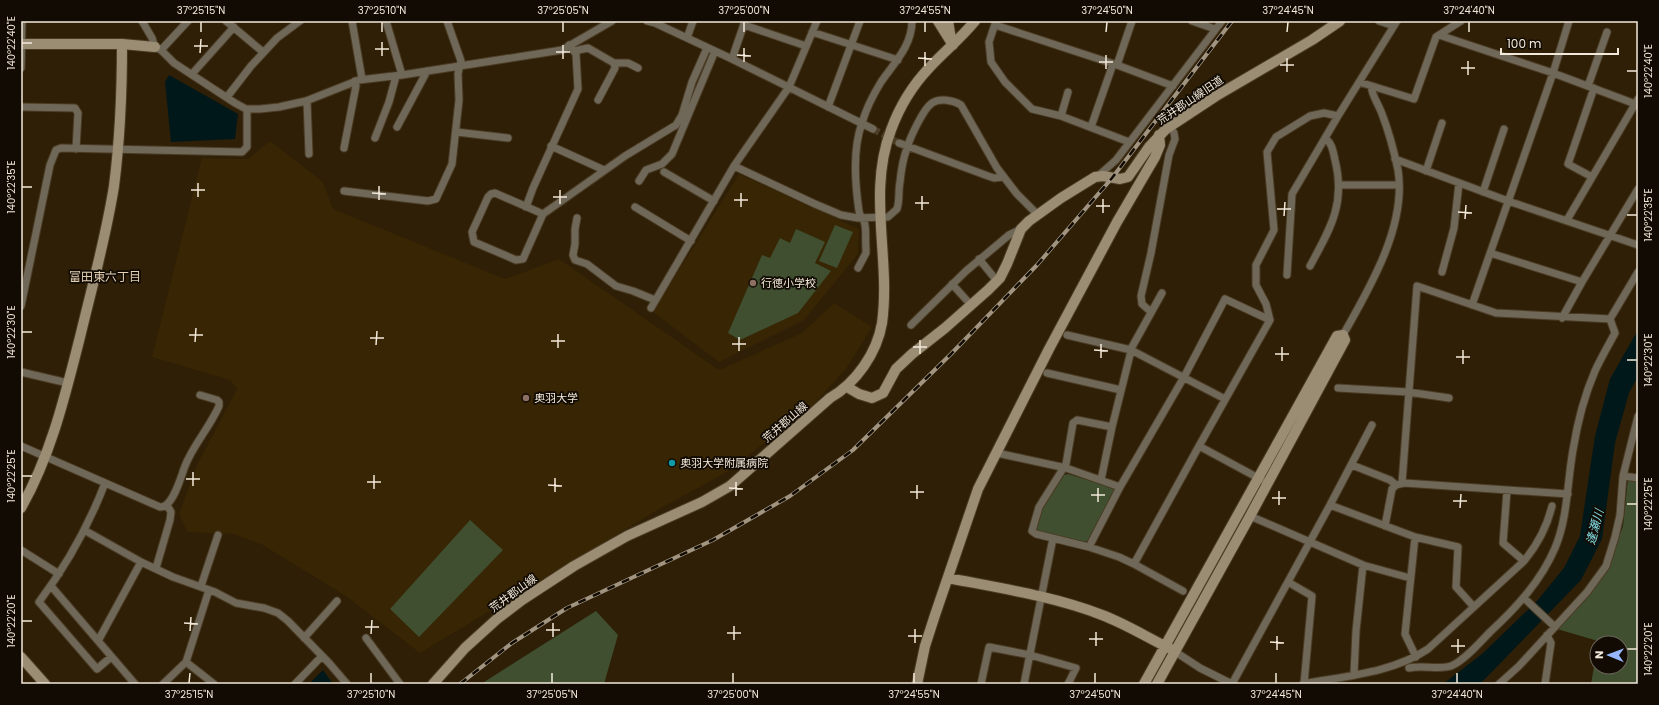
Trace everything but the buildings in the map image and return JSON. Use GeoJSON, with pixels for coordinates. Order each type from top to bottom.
{"type":"FeatureCollection","features":[{"type":"Feature","properties":{"kind":"street"},"geometry":{"type":"LineString","coordinates":[[21,68],[22,21]]}},
{"type":"Feature","properties":{"kind":"street"},"geometry":{"type":"LineString","coordinates":[[142,21],[158,49],[174,63],[247,109],[279,107],[307,101],[359,80],[428,71],[572,48],[588,48],[614,63],[628,63],[638,68]]}},
{"type":"Feature","properties":{"kind":"street"},"geometry":{"type":"LineString","coordinates":[[158,49],[188,21]]}},
{"type":"Feature","properties":{"kind":"street"},"geometry":{"type":"LineString","coordinates":[[226,21],[263,52]]}},
{"type":"Feature","properties":{"kind":"street"},"geometry":{"type":"LineString","coordinates":[[344,148],[356,86],[359,80],[352,21]]}},
{"type":"Feature","properties":{"kind":"street"},"geometry":{"type":"LineString","coordinates":[[376,138],[399,75],[386,21]]}},
{"type":"Feature","properties":{"kind":"street"},"geometry":{"type":"LineString","coordinates":[[344,191],[428,201],[436,199],[451,166],[460,100],[458,74],[461,61],[447,21]]}},
{"type":"Feature","properties":{"kind":"street"},"geometry":{"type":"LineString","coordinates":[[572,48],[596,25],[612,21]]}},
{"type":"Feature","properties":{"kind":"street"},"geometry":{"type":"LineString","coordinates":[[647,21],[664,24],[687,38],[873,129]]}},
{"type":"Feature","properties":{"kind":"street"},"geometry":{"type":"LineString","coordinates":[[687,38],[693,21]]}},
{"type":"Feature","properties":{"kind":"street"},"geometry":{"type":"LineString","coordinates":[[651,308],[734,166],[789,87],[817,21]]}},
{"type":"Feature","properties":{"kind":"street"},"geometry":{"type":"LineString","coordinates":[[828,107],[860,21]]}},
{"type":"Feature","properties":{"kind":"street"},"geometry":{"type":"LineString","coordinates":[[858,268],[866,253],[864,222],[859,213],[856,164],[858,138],[861,124],[878,87],[898,60],[910,38],[912,21]]}},
{"type":"Feature","properties":{"kind":"street"},"geometry":{"type":"LineString","coordinates":[[938,21],[952,45]]}},
{"type":"Feature","properties":{"kind":"street"},"geometry":{"type":"LineString","coordinates":[[948,21],[952,45]]}},
{"type":"Feature","properties":{"kind":"street","name":"荒井郡山線"},"geometry":{"type":"LineString","coordinates":[[433,684],[465,648],[497,619],[522,600],[574,566],[627,536],[702,502],[730,486],[830,398],[847,387],[868,360],[876,344],[882,324],[882,268],[879,194],[881,170],[891,130],[902,107],[927,70],[976,21]]}},
{"type":"Feature","properties":{"kind":"street"},"geometry":{"type":"LineString","coordinates":[[1091,128],[1132,21]]}},
{"type":"Feature","properties":{"kind":"street"},"geometry":{"type":"LineString","coordinates":[[1192,21],[1215,30]]}},
{"type":"Feature","properties":{"kind":"street"},"geometry":{"type":"LineString","coordinates":[[911,325],[952,284],[1009,235],[1021,229],[1037,214],[1080,185],[1098,176],[1116,160],[1222,21]]}},
{"type":"Feature","properties":{"kind":"street"},"geometry":{"type":"LineString","coordinates":[[1287,275],[1292,194],[1395,23],[1379,21]]}},
{"type":"Feature","properties":{"kind":"street"},"geometry":{"type":"LineString","coordinates":[[1359,82],[1414,99],[1436,37],[1461,21]]}},
{"type":"Feature","properties":{"kind":"street"},"geometry":{"type":"LineString","coordinates":[[1472,305],[1570,21]]}},
{"type":"Feature","properties":{"kind":"street"},"geometry":{"type":"LineString","coordinates":[[227,97],[250,66],[296,22]]}},
{"type":"Feature","properties":{"kind":"street"},"geometry":{"type":"LineString","coordinates":[[732,59],[744,23],[806,46]]}},
{"type":"Feature","properties":{"kind":"street"},"geometry":{"type":"LineString","coordinates":[[1129,142],[1061,116],[1032,109],[1005,82],[991,62],[989,42],[995,23],[1115,64],[1173,86]]}},
{"type":"Feature","properties":{"kind":"street","name":"荒井郡山線旧道"},"geometry":{"type":"LineString","coordinates":[[1098,176],[1120,180],[1128,177],[1160,135],[1170,127],[1216,96],[1312,40],[1333,23]]}},
{"type":"Feature","properties":{"kind":"street"},"geometry":{"type":"LineString","coordinates":[[192,74],[234,27]]}},
{"type":"Feature","properties":{"kind":"street"},"geometry":{"type":"LineString","coordinates":[[812,32],[851,46],[898,60]]}},
{"type":"Feature","properties":{"kind":"street"},"geometry":{"type":"LineString","coordinates":[[1592,177],[1568,164],[1607,32]]}},
{"type":"Feature","properties":{"kind":"street"},"geometry":{"type":"LineString","coordinates":[[1439,35],[1637,103],[1567,220]]}},
{"type":"Feature","properties":{"kind":"street"},"geometry":{"type":"LineString","coordinates":[[21,44],[122,44],[158,49]]}},
{"type":"Feature","properties":{"kind":"street"},"geometry":{"type":"LineString","coordinates":[[21,508],[45,457],[59,418],[107,221],[118,150],[122,101],[122,44]]}},
{"type":"Feature","properties":{"kind":"street"},"geometry":{"type":"LineString","coordinates":[[526,206],[551,146],[578,89],[576,54],[572,48]]}},
{"type":"Feature","properties":{"kind":"street"},"geometry":{"type":"LineString","coordinates":[[543,214],[495,193],[490,194],[472,232],[473,240],[516,260],[525,257],[543,214],[604,170],[676,125],[707,48]]}},
{"type":"Feature","properties":{"kind":"street"},"geometry":{"type":"LineString","coordinates":[[639,181],[646,170],[662,164],[672,154],[715,51]]}},
{"type":"Feature","properties":{"kind":"street"},"geometry":{"type":"LineString","coordinates":[[598,100],[614,68],[614,63]]}},
{"type":"Feature","properties":{"kind":"street"},"geometry":{"type":"LineString","coordinates":[[397,127],[428,71]]}},
{"type":"Feature","properties":{"kind":"street"},"geometry":{"type":"LineString","coordinates":[[1157,684],[1345,340],[1343,335],[1375,277],[1383,257],[1396,213],[1399,185],[1395,159],[1382,114],[1371,86]]}},
{"type":"Feature","properties":{"kind":"street"},"geometry":{"type":"LineString","coordinates":[[1061,116],[1068,92]]}},
{"type":"Feature","properties":{"kind":"street"},"geometry":{"type":"LineString","coordinates":[[307,101],[309,154]]}},
{"type":"Feature","properties":{"kind":"street"},"geometry":{"type":"LineString","coordinates":[[734,166],[828,210],[851,217],[888,217],[897,209],[899,184],[908,146],[928,106],[937,101],[953,101],[961,105],[997,168],[1037,214]]}},
{"type":"Feature","properties":{"kind":"street"},"geometry":{"type":"LineString","coordinates":[[21,107],[74,108],[78,113],[76,149]]}},
{"type":"Feature","properties":{"kind":"street"},"geometry":{"type":"LineString","coordinates":[[21,306],[50,165],[58,149],[242,152],[247,146],[247,109]]}},
{"type":"Feature","properties":{"kind":"street"},"geometry":{"type":"LineString","coordinates":[[1134,564],[1270,320],[1266,304],[1256,285],[1256,265],[1274,230],[1267,152],[1276,137],[1310,116],[1324,113],[1338,116]]}},
{"type":"Feature","properties":{"kind":"street"},"geometry":{"type":"LineString","coordinates":[[1426,171],[1442,123]]}},
{"type":"Feature","properties":{"kind":"street"},"geometry":{"type":"LineString","coordinates":[[1151,312],[1142,304],[1141,296],[1151,253],[1169,155],[1174,138],[1174,133],[1170,127]]}},
{"type":"Feature","properties":{"kind":"street"},"geometry":{"type":"LineString","coordinates":[[1483,192],[1504,129]]}},
{"type":"Feature","properties":{"kind":"street"},"geometry":{"type":"LineString","coordinates":[[456,132],[508,138]]}},
{"type":"Feature","properties":{"kind":"street"},"geometry":{"type":"LineString","coordinates":[[917,684],[925,646],[978,489],[1049,349],[1113,229],[1157,153],[1160,145],[1160,135]]}},
{"type":"Feature","properties":{"kind":"street"},"geometry":{"type":"LineString","coordinates":[[1310,266],[1333,222],[1338,200],[1339,185],[1337,168],[1332,145],[1325,138]]}},
{"type":"Feature","properties":{"kind":"street"},"geometry":{"type":"LineString","coordinates":[[899,143],[994,178],[1004,177]]}},
{"type":"Feature","properties":{"kind":"street"},"geometry":{"type":"LineString","coordinates":[[551,146],[604,170]]}},
{"type":"Feature","properties":{"kind":"street"},"geometry":{"type":"LineString","coordinates":[[1395,159],[1508,201],[1567,220],[1638,246]]}},
{"type":"Feature","properties":{"kind":"street"},"geometry":{"type":"LineString","coordinates":[[664,172],[714,201]]}},
{"type":"Feature","properties":{"kind":"street"},"geometry":{"type":"LineString","coordinates":[[1442,272],[1454,228],[1459,183]]}},
{"type":"Feature","properties":{"kind":"street"},"geometry":{"type":"LineString","coordinates":[[1339,185],[1399,185]]}},
{"type":"Feature","properties":{"kind":"street"},"geometry":{"type":"LineString","coordinates":[[1562,318],[1638,189]]}},
{"type":"Feature","properties":{"kind":"street"},"geometry":{"type":"LineString","coordinates":[[635,207],[690,240]]}},
{"type":"Feature","properties":{"kind":"street"},"geometry":{"type":"LineString","coordinates":[[577,218],[575,229],[576,244],[572,255],[575,260],[590,266],[616,286],[656,300]]}},
{"type":"Feature","properties":{"kind":"street"},"geometry":{"type":"LineString","coordinates":[[847,387],[859,394],[872,398],[883,393],[896,369],[971,305],[996,281],[1007,264],[1021,229]]}},
{"type":"Feature","properties":{"kind":"street"},"geometry":{"type":"LineString","coordinates":[[1490,253],[1582,282]]}},
{"type":"Feature","properties":{"kind":"street"},"geometry":{"type":"LineString","coordinates":[[979,260],[996,281]]}},
{"type":"Feature","properties":{"kind":"street"},"geometry":{"type":"LineString","coordinates":[[1610,320],[1638,272]]}},
{"type":"Feature","properties":{"kind":"street"},"geometry":{"type":"LineString","coordinates":[[952,284],[971,305]]}},
{"type":"Feature","properties":{"kind":"street"},"geometry":{"type":"LineString","coordinates":[[1385,526],[1392,489],[1399,484],[1418,286],[1496,313],[1610,320]]}},
{"type":"Feature","properties":{"kind":"street"},"geometry":{"type":"LineString","coordinates":[[1101,480],[1131,350],[1162,293]]}},
{"type":"Feature","properties":{"kind":"street"},"geometry":{"type":"LineString","coordinates":[[1089,547],[1120,487],[1184,377],[1225,300],[1270,320]]}},
{"type":"Feature","properties":{"kind":"street"},"geometry":{"type":"LineString","coordinates":[[1409,668],[1429,666],[1445,667],[1453,665],[1463,658],[1509,615],[1524,598],[1554,550],[1568,494],[1572,451],[1584,405],[1595,373],[1615,333],[1610,320]]}},
{"type":"Feature","properties":{"kind":"street"},"geometry":{"type":"LineString","coordinates":[[1067,335],[1131,350],[1225,399]]}},
{"type":"Feature","properties":{"kind":"street"},"geometry":{"type":"LineString","coordinates":[[1144,684],[1337,336],[1343,335]]}},
{"type":"Feature","properties":{"kind":"street"},"geometry":{"type":"LineString","coordinates":[[21,372],[68,383]]}},
{"type":"Feature","properties":{"kind":"street"},"geometry":{"type":"LineString","coordinates":[[1047,373],[1122,390]]}},
{"type":"Feature","properties":{"kind":"street"},"geometry":{"type":"LineString","coordinates":[[1338,388],[1408,392],[1449,398]]}},
{"type":"Feature","properties":{"kind":"street"},"geometry":{"type":"LineString","coordinates":[[21,446],[160,507],[167,505],[177,488],[185,465],[219,406],[220,402],[217,400],[200,396]]}},
{"type":"Feature","properties":{"kind":"street"},"geometry":{"type":"LineString","coordinates":[[1499,684],[1588,590],[1606,566],[1615,538],[1620,515],[1623,476],[1638,416]]}},
{"type":"Feature","properties":{"kind":"street"},"geometry":{"type":"LineString","coordinates":[[1112,427],[1077,420],[1073,423],[1066,464],[1039,506],[1031,530],[1034,534],[1104,551],[1134,564],[1183,591]]}},
{"type":"Feature","properties":{"kind":"street"},"geometry":{"type":"LineString","coordinates":[[948,578],[1042,597],[1104,616],[1165,646],[1200,668],[1232,684],[1310,543],[1372,425]]}},
{"type":"Feature","properties":{"kind":"street"},"geometry":{"type":"LineString","coordinates":[[1632,443],[1638,437]]}},
{"type":"Feature","properties":{"kind":"street"},"geometry":{"type":"LineString","coordinates":[[1199,446],[1268,483]]}},
{"type":"Feature","properties":{"kind":"street"},"geometry":{"type":"LineString","coordinates":[[997,453],[1064,468],[1120,487]]}},
{"type":"Feature","properties":{"kind":"street"},"geometry":{"type":"LineString","coordinates":[[1352,465],[1399,484],[1568,494]]}},
{"type":"Feature","properties":{"kind":"street"},"geometry":{"type":"LineString","coordinates":[[1623,476],[1638,478]]}},
{"type":"Feature","properties":{"kind":"street"},"geometry":{"type":"LineString","coordinates":[[105,483],[84,530],[59,574],[39,602],[97,669],[111,657]]}},
{"type":"Feature","properties":{"kind":"street"},"geometry":{"type":"LineString","coordinates":[[1507,490],[1503,543],[1524,561]]}},
{"type":"Feature","properties":{"kind":"street"},"geometry":{"type":"LineString","coordinates":[[156,568],[170,520],[171,512],[167,505]]}},
{"type":"Feature","properties":{"kind":"street"},"geometry":{"type":"LineString","coordinates":[[1330,505],[1415,537],[1458,547],[1456,587],[1474,607]]}},
{"type":"Feature","properties":{"kind":"street"},"geometry":{"type":"LineString","coordinates":[[1288,582],[1312,596],[1304,684],[1400,664],[1416,657],[1446,633],[1524,561],[1535,548],[1542,535],[1549,520],[1552,506]]}},
{"type":"Feature","properties":{"kind":"street"},"geometry":{"type":"LineString","coordinates":[[1250,516],[1363,565],[1410,578]]}},
{"type":"Feature","properties":{"kind":"street"},"geometry":{"type":"LineString","coordinates":[[84,530],[141,562],[173,577],[201,586],[236,603],[264,608],[278,613],[288,621],[347,684]]}},
{"type":"Feature","properties":{"kind":"street"},"geometry":{"type":"LineString","coordinates":[[201,586],[218,535]]}},
{"type":"Feature","properties":{"kind":"street"},"geometry":{"type":"LineString","coordinates":[[1415,537],[1405,634],[1416,657]]}},
{"type":"Feature","properties":{"kind":"street"},"geometry":{"type":"LineString","coordinates":[[1024,684],[1054,538]]}},
{"type":"Feature","properties":{"kind":"street"},"geometry":{"type":"LineString","coordinates":[[21,550],[59,574]]}},
{"type":"Feature","properties":{"kind":"street"},"geometry":{"type":"LineString","coordinates":[[98,641],[141,562]]}},
{"type":"Feature","properties":{"kind":"street"},"geometry":{"type":"LineString","coordinates":[[1354,674],[1357,623],[1363,565]]}},
{"type":"Feature","properties":{"kind":"street"},"geometry":{"type":"LineString","coordinates":[[51,586],[135,684]]}},
{"type":"Feature","properties":{"kind":"street"},"geometry":{"type":"LineString","coordinates":[[163,684],[186,662],[209,590]]}},
{"type":"Feature","properties":{"kind":"street"},"geometry":{"type":"LineString","coordinates":[[1524,598],[1553,626]]}},
{"type":"Feature","properties":{"kind":"street"},"geometry":{"type":"LineString","coordinates":[[304,638],[337,602]]}},
{"type":"Feature","properties":{"kind":"street"},"geometry":{"type":"LineString","coordinates":[[1545,684],[1551,643],[1547,635]]}},
{"type":"Feature","properties":{"kind":"street"},"geometry":{"type":"LineString","coordinates":[[366,638],[400,684]]}},
{"type":"Feature","properties":{"kind":"street"},"geometry":{"type":"LineString","coordinates":[[981,684],[989,647],[1030,655],[1076,668],[1068,684]]}},
{"type":"Feature","properties":{"kind":"street"},"geometry":{"type":"LineString","coordinates":[[295,684],[322,656]]}},
{"type":"Feature","properties":{"kind":"street"},"geometry":{"type":"LineString","coordinates":[[21,658],[45,684]]}},
{"type":"Feature","properties":{"kind":"street"},"geometry":{"type":"LineString","coordinates":[[186,662],[214,684]]}},
{"type":"Feature","properties":{"kind":"shaded area","name":"奥羽大学"},"geometry":{"type":"Polygon","coordinates":[[[270,141],[323,182],[333,209],[505,279],[559,259],[719,370],[802,333],[834,303],[872,327],[846,369],[812,406],[727,472],[661,508],[420,653],[346,596],[261,544],[234,534],[188,532],[179,514],[197,465],[237,389],[230,380],[152,357],[202,158],[248,159],[270,141]]]}},
{"type":"Feature","properties":{"kind":"shaded area","name":"行徳小学校"},"geometry":{"type":"Polygon","coordinates":[[[739,174],[859,229],[858,254],[804,320],[719,362],[653,312],[739,174]]]}},
{"type":"Feature","properties":{"kind":"green space"},"geometry":{"type":"Polygon","coordinates":[[[835,225],[853,232],[837,268],[819,261],[835,225]]]}},
{"type":"Feature","properties":{"kind":"green space"},"geometry":{"type":"Polygon","coordinates":[[[796,229],[825,242],[815,263],[831,271],[798,313],[740,340],[728,333],[762,255],[770,258],[780,238],[790,243],[796,229]]]}},
{"type":"Feature","properties":{"kind":"green space"},"geometry":{"type":"Polygon","coordinates":[[[1068,474],[1114,488],[1116,492],[1090,540],[1085,542],[1037,531],[1035,527],[1042,508],[1064,475],[1068,474]]]}},
{"type":"Feature","properties":{"kind":"green space"},"geometry":{"type":"Polygon","coordinates":[[[1628,479],[1638,480],[1638,684],[1591,684],[1593,675],[1629,675],[1629,635],[1589,635],[1589,638],[1557,629],[1609,564],[1623,526],[1628,479]]]}},
{"type":"Feature","properties":{"kind":"green space"},"geometry":{"type":"Polygon","coordinates":[[[470,520],[503,550],[419,637],[390,609],[470,520]]]}},
{"type":"Feature","properties":{"kind":"green space"},"geometry":{"type":"Polygon","coordinates":[[[596,611],[618,635],[604,684],[481,684],[596,611]]]}},
{"type":"Feature","properties":{"kind":"water"},"geometry":{"type":"Polygon","coordinates":[[[169,75],[238,114],[235,139],[171,142],[165,82],[169,75]]]}},
{"type":"Feature","properties":{"kind":"water","name":"逢瀬川"},"geometry":{"type":"Polygon","coordinates":[[[1638,330],[1638,376],[1629,393],[1615,443],[1602,539],[1581,580],[1480,684],[1443,684],[1482,654],[1537,601],[1564,568],[1580,536],[1595,436],[1610,379],[1638,330]]]}},
{"type":"Feature","properties":{"kind":"water"},"geometry":{"type":"Polygon","coordinates":[[[323,670],[333,684],[309,684],[323,670]]]}},
{"type":"Feature","properties":{"kind":"tunnel"},"geometry":{"type":"LineString","coordinates":[[873,129],[899,143]]}},
{"type":"Feature","properties":{"kind":"railway"},"geometry":{"type":"LineString","coordinates":[[460,684],[512,643],[567,608],[713,540],[790,496],[853,450],[951,354],[1037,265],[1112,178],[1232,21]]}},
{"type":"Feature","properties":{"kind":"place","name":"行徳小学校"},"geometry":{"type":"Point","coordinates":[753,283]}},
{"type":"Feature","properties":{"kind":"place","name":"奥羽大学"},"geometry":{"type":"Point","coordinates":[526,398]}},
{"type":"Feature","properties":{"kind":"place","name":"奥羽大学附属病院"},"geometry":{"type":"Point","coordinates":[672,463]}},
{"type":"Feature","properties":{"kind":"district","name":"富田東六丁目"},"geometry":{"type":"Point","coordinates":[105,277]}}]}
